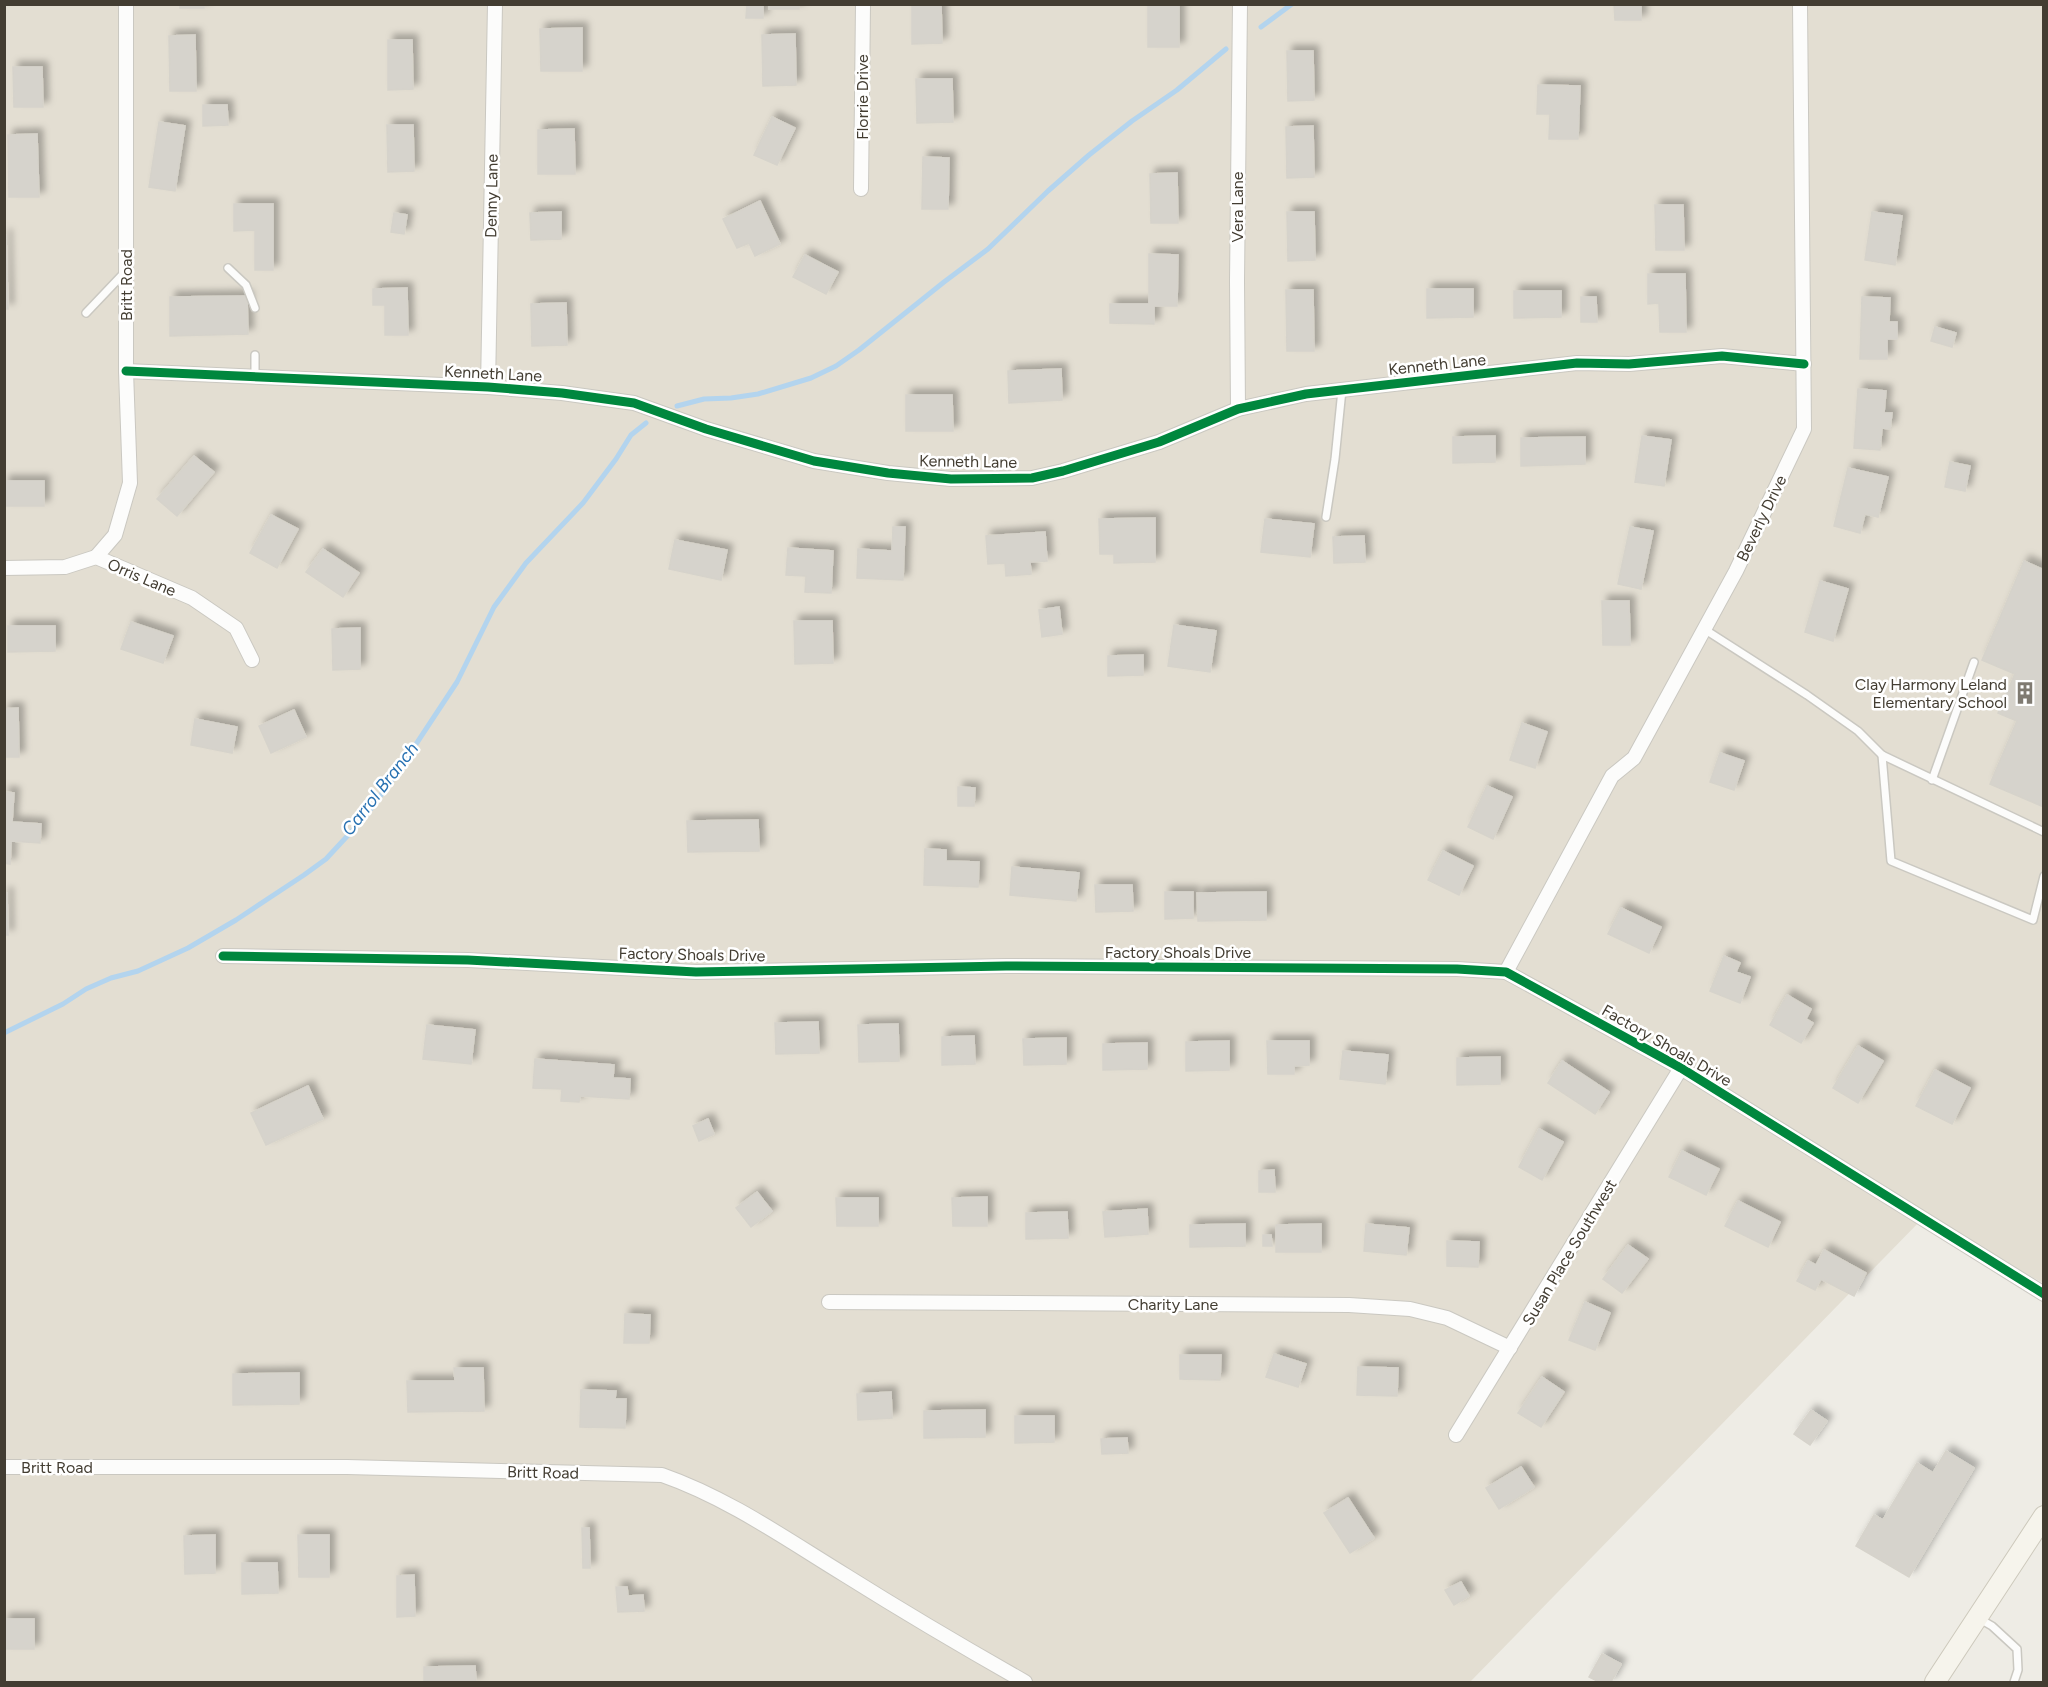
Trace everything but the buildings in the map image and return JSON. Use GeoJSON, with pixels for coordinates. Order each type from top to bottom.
{"type":"FeatureCollection","features":[{"type":"Feature","properties":{"kind":"street","name":"Britt Road"},"geometry":{"type":"LineString","coordinates":[[96,557],[115,535],[130,483],[126,371],[126,4]]}},
{"type":"Feature","properties":{"kind":"street","name":"Denny Lane"},"geometry":{"type":"LineString","coordinates":[[488,387],[495,4]]}},
{"type":"Feature","properties":{"kind":"street","name":"Florrie Drive"},"geometry":{"type":"LineString","coordinates":[[861,189],[863,4]]}},
{"type":"Feature","properties":{"kind":"street","name":"Vera Lane"},"geometry":{"type":"LineString","coordinates":[[1238,409],[1240,4]]}},
{"type":"Feature","properties":{"kind":"street","name":"Beverly Drive"},"geometry":{"type":"LineString","coordinates":[[1506,972],[1612,776],[1634,759],[1736,571],[1804,429],[1800,4]]}},
{"type":"Feature","properties":{"kind":"street","name":"Kenneth Lane"},"geometry":{"type":"LineString","coordinates":[[126,371],[488,387],[562,393],[634,403],[706,429],[814,461],[888,473],[951,479],[1032,477],[1063,471],[1159,442],[1238,409],[1306,394],[1577,363],[1629,363],[1722,356],[1804,364]]}},
{"type":"Feature","properties":{"kind":"street","name":"Orris Lane"},"geometry":{"type":"LineString","coordinates":[[4,568],[65,567],[96,557],[192,598],[236,628],[252,660]]}},
{"type":"Feature","properties":{"kind":"street","name":"Factory Shoals Drive"},"geometry":{"type":"LineString","coordinates":[[223,956],[468,960],[696,972],[1005,966],[1457,969],[1506,972],[1681,1068],[2043,1294]]}},
{"type":"Feature","properties":{"kind":"street","name":"Susan Place Southwest"},"geometry":{"type":"LineString","coordinates":[[1456,1435],[1681,1068]]}},
{"type":"Feature","properties":{"kind":"street","name":"Charity Lane"},"geometry":{"type":"LineString","coordinates":[[829,1302],[1349,1305],[1400,1308],[1447,1318],[1510,1348]]}},
{"type":"Feature","properties":{"kind":"street","name":"Britt Road"},"geometry":{"type":"LineString","coordinates":[[4,1467],[347,1467],[662,1475],[685,1483],[752,1517],[919,1621],[1025,1683]]}},
{"type":"Feature","properties":{"kind":"street"},"geometry":{"type":"LineString","coordinates":[[1935,1683],[2043,1516]]}},
{"type":"Feature","properties":{"kind":"lane"},"geometry":{"type":"LineString","coordinates":[[228,268],[246,285],[255,308]]}},
{"type":"Feature","properties":{"kind":"lane"},"geometry":{"type":"LineString","coordinates":[[86,314],[126,270]]}},
{"type":"Feature","properties":{"kind":"lane"},"geometry":{"type":"LineString","coordinates":[[255,355],[255,377]]}},
{"type":"Feature","properties":{"kind":"lane"},"geometry":{"type":"LineString","coordinates":[[1326,517],[1342,390]]}},
{"type":"Feature","properties":{"kind":"lane"},"geometry":{"type":"LineString","coordinates":[[1704,629],[1807,695],[1858,731],[1882,755],[2043,832]]}},
{"type":"Feature","properties":{"kind":"lane"},"geometry":{"type":"LineString","coordinates":[[1932,780],[1974,662]]}},
{"type":"Feature","properties":{"kind":"lane"},"geometry":{"type":"LineString","coordinates":[[1882,755],[1891,861],[2033,920],[2043,876]]}},
{"type":"Feature","properties":{"kind":"lane"},"geometry":{"type":"LineString","coordinates":[[1977,1617],[1992,1626],[2017,1648],[2018,1670],[2014,1683]]}},
{"type":"Feature","properties":{"kind":"shaded area"},"geometry":{"type":"Polygon","coordinates":[[[5,5],[2043,5],[2043,1283],[1924,1217],[1470,1682],[5,1682],[5,5]]]}},
{"type":"Feature","properties":{"kind":"waterway"},"geometry":{"type":"LineString","coordinates":[[1261,27],[1292,4]]}},
{"type":"Feature","properties":{"kind":"waterway"},"geometry":{"type":"LineString","coordinates":[[677,406],[704,399],[758,394],[811,378],[836,366],[988,249],[1089,155],[1132,121],[1177,90],[1226,49]]}},
{"type":"Feature","properties":{"kind":"waterway","name":"Carrol Branch"},"geometry":{"type":"LineString","coordinates":[[4,1033],[63,1004],[86,989],[111,978],[138,971],[188,948],[236,920],[326,859],[364,818],[397,773],[457,682],[494,607],[526,563],[583,503],[631,435],[646,423]]}},
{"type":"Feature","properties":{"kind":"cycle path"},"geometry":{"type":"LineString","coordinates":[[126,371],[488,387],[562,393],[634,403],[706,429],[814,461],[888,473],[951,479],[1032,478],[1063,471],[1159,442],[1238,409],[1306,394],[1577,363],[1629,364],[1722,356],[1804,364]]}},
{"type":"Feature","properties":{"kind":"cycle path"},"geometry":{"type":"LineString","coordinates":[[223,956],[468,960],[696,972],[1006,966],[1457,969],[1506,972],[1681,1068],[2044,1294]]}},
{"type":"Feature","properties":{"kind":"place","name":"Clay Harmony Leland Elementary School"},"geometry":{"type":"Point","coordinates":[2025,693]}}]}
